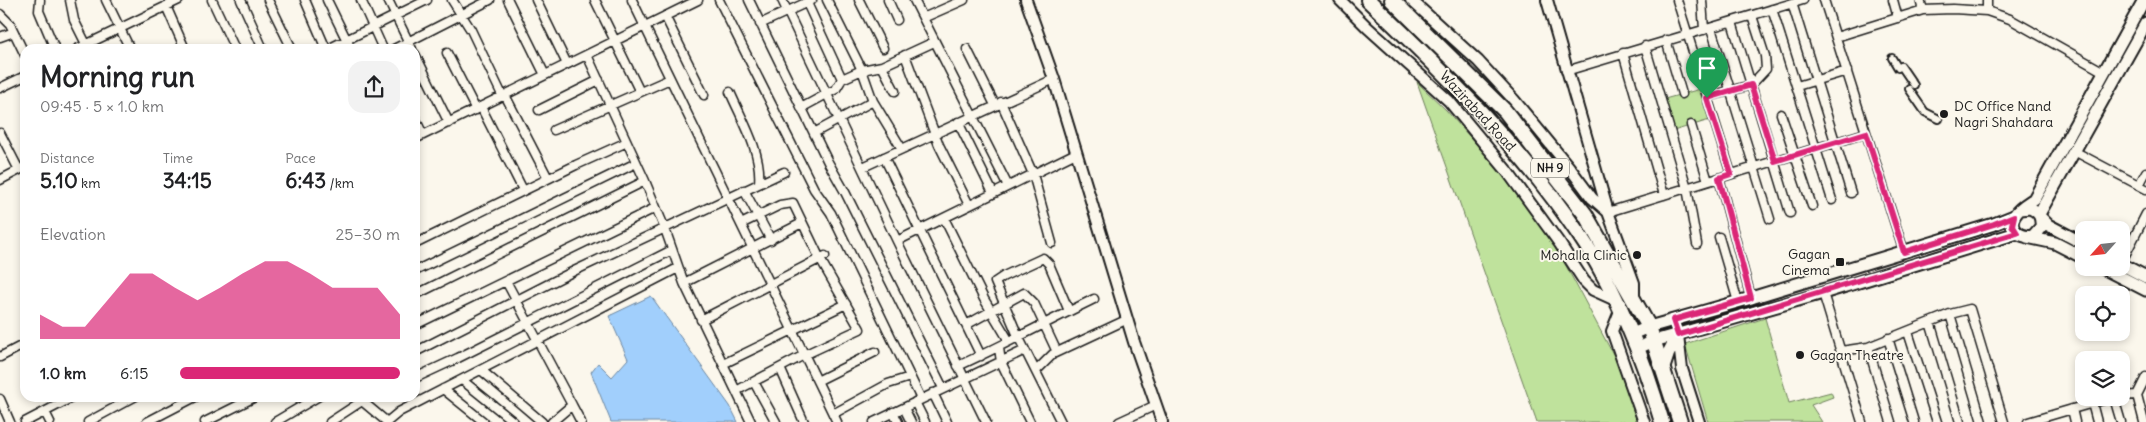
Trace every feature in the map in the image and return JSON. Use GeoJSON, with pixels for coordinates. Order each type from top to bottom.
{"type":"FeatureCollection","features":[{"type":"Feature","properties":{"kind":"highway","name":"Wazirabad Road"},"geometry":{"type":"LineString","coordinates":[[1368,0],[1492,122],[1581,236],[1632,334],[1662,422]]}},
{"type":"Feature","properties":{"kind":"highway","name":"Wazirabad Road"},"geometry":{"type":"LineString","coordinates":[[1392,0],[1505,111],[1586,214],[1649,327],[1680,422]]}},
{"type":"Feature","properties":{"kind":"main road"},"geometry":{"type":"LineString","coordinates":[[1632,334],[1649,327],[1738,302],[1994,224],[2017,212],[2034,199],[2144,0]]}},
{"type":"Feature","properties":{"kind":"main road"},"geometry":{"type":"LineString","coordinates":[[1638,348],[1654,341],[2021,235],[2033,236],[2039,230],[2040,216],[2074,151],[2146,23]]}},
{"type":"Feature","properties":{"kind":"main road"},"geometry":{"type":"LineString","coordinates":[[2017,212],[2030,208],[2048,225],[2075,239]]}},
{"type":"Feature","properties":{"kind":"main road"},"geometry":{"type":"LineString","coordinates":[[2017,212],[2012,225],[2021,235],[2056,243],[2075,253]]}},
{"type":"Feature","properties":{"kind":"main road"},"geometry":{"type":"LineString","coordinates":[[2130,269],[2146,277]]}},
{"type":"Feature","properties":{"kind":"main road"},"geometry":{"type":"LineString","coordinates":[[2119,276],[2146,290]]}},
{"type":"Feature","properties":{"kind":"main road"},"geometry":{"type":"LineString","coordinates":[[1663,369],[1678,335]]}},
{"type":"Feature","properties":{"kind":"street"},"geometry":{"type":"LineString","coordinates":[[40,0],[39,12],[54,44]]}},
{"type":"Feature","properties":{"kind":"street"},"geometry":{"type":"LineString","coordinates":[[70,0],[74,20],[86,44],[180,0]]}},
{"type":"Feature","properties":{"kind":"street"},"geometry":{"type":"LineString","coordinates":[[106,0],[127,44]]}},
{"type":"Feature","properties":{"kind":"street"},"geometry":{"type":"LineString","coordinates":[[212,0],[233,44]]}},
{"type":"Feature","properties":{"kind":"street"},"geometry":{"type":"LineString","coordinates":[[241,0],[261,44]]}},
{"type":"Feature","properties":{"kind":"street"},"geometry":{"type":"LineString","coordinates":[[268,0],[290,44]]}},
{"type":"Feature","properties":{"kind":"street"},"geometry":{"type":"LineString","coordinates":[[305,0],[325,44]]}},
{"type":"Feature","properties":{"kind":"street"},"geometry":{"type":"LineString","coordinates":[[327,0],[349,44]]}},
{"type":"Feature","properties":{"kind":"street"},"geometry":{"type":"LineString","coordinates":[[361,0],[381,44]]}},
{"type":"Feature","properties":{"kind":"street"},"geometry":{"type":"LineString","coordinates":[[388,0],[410,44]]}},
{"type":"Feature","properties":{"kind":"street"},"geometry":{"type":"LineString","coordinates":[[338,44],[426,0]]}},
{"type":"Feature","properties":{"kind":"street"},"geometry":{"type":"LineString","coordinates":[[452,0],[462,14],[483,53],[502,95],[505,96],[548,178]]}},
{"type":"Feature","properties":{"kind":"street"},"geometry":{"type":"LineString","coordinates":[[413,44],[462,14],[490,0]]}},
{"type":"Feature","properties":{"kind":"street"},"geometry":{"type":"LineString","coordinates":[[508,0],[545,76]]}},
{"type":"Feature","properties":{"kind":"street"},"geometry":{"type":"LineString","coordinates":[[536,0],[567,64]]}},
{"type":"Feature","properties":{"kind":"street"},"geometry":{"type":"LineString","coordinates":[[595,0],[640,92]]}},
{"type":"Feature","properties":{"kind":"street"},"geometry":{"type":"LineString","coordinates":[[632,0],[643,27],[728,197],[836,422]]}},
{"type":"Feature","properties":{"kind":"street"},"geometry":{"type":"LineString","coordinates":[[420,136],[698,0]]}},
{"type":"Feature","properties":{"kind":"street"},"geometry":{"type":"LineString","coordinates":[[719,0],[814,189],[831,213],[910,377],[925,422]]}},
{"type":"Feature","properties":{"kind":"street"},"geometry":{"type":"LineString","coordinates":[[749,0],[943,388]]}},
{"type":"Feature","properties":{"kind":"street"},"geometry":{"type":"LineString","coordinates":[[782,0],[986,422]]}},
{"type":"Feature","properties":{"kind":"street"},"geometry":{"type":"LineString","coordinates":[[827,0],[862,70],[873,101],[902,148]]}},
{"type":"Feature","properties":{"kind":"street"},"geometry":{"type":"LineString","coordinates":[[859,0],[883,48]]}},
{"type":"Feature","properties":{"kind":"street"},"geometry":{"type":"LineString","coordinates":[[888,0],[896,20]]}},
{"type":"Feature","properties":{"kind":"street"},"geometry":{"type":"LineString","coordinates":[[914,0],[1008,186]]}},
{"type":"Feature","properties":{"kind":"street"},"geometry":{"type":"LineString","coordinates":[[923,18],[964,0]]}},
{"type":"Feature","properties":{"kind":"street"},"geometry":{"type":"LineString","coordinates":[[1026,0],[1054,78],[1128,319],[1162,422]]}},
{"type":"Feature","properties":{"kind":"street"},"geometry":{"type":"LineString","coordinates":[[1340,0],[1368,28],[1450,101],[1507,171],[1560,244],[1584,282],[1618,306],[1612,331],[1644,422]]}},
{"type":"Feature","properties":{"kind":"street"},"geometry":{"type":"LineString","coordinates":[[1411,0],[1478,61],[1514,100],[1592,198],[1608,212]]}},
{"type":"Feature","properties":{"kind":"street"},"geometry":{"type":"LineString","coordinates":[[1547,0],[1608,212],[1634,283],[1634,300]]}},
{"type":"Feature","properties":{"kind":"street"},"geometry":{"type":"LineString","coordinates":[[1676,0],[1731,174]]}},
{"type":"Feature","properties":{"kind":"street"},"geometry":{"type":"LineString","coordinates":[[1702,0],[1708,29],[1731,91],[1770,219]]}},
{"type":"Feature","properties":{"kind":"street"},"geometry":{"type":"LineString","coordinates":[[1566,71],[1803,0]]}},
{"type":"Feature","properties":{"kind":"street"},"geometry":{"type":"LineString","coordinates":[[1824,0],[1904,252]]}},
{"type":"Feature","properties":{"kind":"street"},"geometry":{"type":"LineString","coordinates":[[1893,0],[1898,18]]}},
{"type":"Feature","properties":{"kind":"street"},"geometry":{"type":"LineString","coordinates":[[1920,0],[1923,10]]}},
{"type":"Feature","properties":{"kind":"street"},"geometry":{"type":"LineString","coordinates":[[1987,0],[1987,11]]}},
{"type":"Feature","properties":{"kind":"street"},"geometry":{"type":"LineString","coordinates":[[760,24],[809,2],[842,79]]}},
{"type":"Feature","properties":{"kind":"street"},"geometry":{"type":"LineString","coordinates":[[1792,4],[1851,193]]}},
{"type":"Feature","properties":{"kind":"street"},"geometry":{"type":"LineString","coordinates":[[166,6],[184,44]]}},
{"type":"Feature","properties":{"kind":"street"},"geometry":{"type":"LineString","coordinates":[[1772,9],[1832,200]]}},
{"type":"Feature","properties":{"kind":"street"},"geometry":{"type":"LineString","coordinates":[[1836,37],[1923,10],[1987,11],[2010,19],[2104,72]]}},
{"type":"Feature","properties":{"kind":"street"},"geometry":{"type":"LineString","coordinates":[[0,14],[5,17],[20,45]]}},
{"type":"Feature","properties":{"kind":"street"},"geometry":{"type":"LineString","coordinates":[[665,16],[704,95]]}},
{"type":"Feature","properties":{"kind":"street"},"geometry":{"type":"LineString","coordinates":[[1707,98],[1751,85],[1766,69],[1766,63],[1752,16]]}},
{"type":"Feature","properties":{"kind":"street"},"geometry":{"type":"LineString","coordinates":[[1732,22],[1790,213]]}},
{"type":"Feature","properties":{"kind":"street"},"geometry":{"type":"LineString","coordinates":[[0,37],[14,32]]}},
{"type":"Feature","properties":{"kind":"street"},"geometry":{"type":"LineString","coordinates":[[1666,40],[1682,94]]}},
{"type":"Feature","properties":{"kind":"street"},"geometry":{"type":"LineString","coordinates":[[802,108],[836,89],[842,79],[862,70],[882,66],[934,42]]}},
{"type":"Feature","properties":{"kind":"street"},"geometry":{"type":"LineString","coordinates":[[1645,46],[1687,188],[1697,244]]}},
{"type":"Feature","properties":{"kind":"street"},"geometry":{"type":"LineString","coordinates":[[967,49],[998,104],[1033,174],[1052,243]]}},
{"type":"Feature","properties":{"kind":"street"},"geometry":{"type":"LineString","coordinates":[[1623,53],[1664,195]]}},
{"type":"Feature","properties":{"kind":"street"},"geometry":{"type":"LineString","coordinates":[[447,54],[523,190]]}},
{"type":"Feature","properties":{"kind":"street"},"geometry":{"type":"LineString","coordinates":[[587,55],[645,181],[665,229],[684,283],[751,422]]}},
{"type":"Feature","properties":{"kind":"street"},"geometry":{"type":"LineString","coordinates":[[905,55],[935,133],[969,205]]}},
{"type":"Feature","properties":{"kind":"street"},"geometry":{"type":"LineString","coordinates":[[1892,58],[1898,68],[1901,66],[1925,112],[1939,119]]}},
{"type":"Feature","properties":{"kind":"street"},"geometry":{"type":"LineString","coordinates":[[420,64],[448,123]]}},
{"type":"Feature","properties":{"kind":"street"},"geometry":{"type":"LineString","coordinates":[[882,66],[895,91]]}},
{"type":"Feature","properties":{"kind":"street"},"geometry":{"type":"LineString","coordinates":[[1797,86],[1847,71]]}},
{"type":"Feature","properties":{"kind":"street"},"geometry":{"type":"LineString","coordinates":[[0,88],[20,78]]}},
{"type":"Feature","properties":{"kind":"street"},"geometry":{"type":"LineString","coordinates":[[863,167],[1054,78]]}},
{"type":"Feature","properties":{"kind":"street"},"geometry":{"type":"LineString","coordinates":[[554,130],[670,79]]}},
{"type":"Feature","properties":{"kind":"street"},"geometry":{"type":"LineString","coordinates":[[539,110],[599,80]]}},
{"type":"Feature","properties":{"kind":"street"},"geometry":{"type":"LineString","coordinates":[[730,92],[753,144],[760,170],[760,183]]}},
{"type":"Feature","properties":{"kind":"street"},"geometry":{"type":"LineString","coordinates":[[814,133],[873,101]]}},
{"type":"Feature","properties":{"kind":"street"},"geometry":{"type":"LineString","coordinates":[[1782,114],[1812,206]]}},
{"type":"Feature","properties":{"kind":"street"},"geometry":{"type":"LineString","coordinates":[[958,122],[992,194]]}},
{"type":"Feature","properties":{"kind":"street"},"geometry":{"type":"LineString","coordinates":[[1692,125],[1708,181]]}},
{"type":"Feature","properties":{"kind":"street"},"geometry":{"type":"LineString","coordinates":[[420,129],[423,135]]}},
{"type":"Feature","properties":{"kind":"street"},"geometry":{"type":"LineString","coordinates":[[0,133],[20,166]]}},
{"type":"Feature","properties":{"kind":"street"},"geometry":{"type":"LineString","coordinates":[[1608,212],[1866,133]]}},
{"type":"Feature","properties":{"kind":"street"},"geometry":{"type":"LineString","coordinates":[[420,242],[523,190],[627,142]]}},
{"type":"Feature","properties":{"kind":"street"},"geometry":{"type":"LineString","coordinates":[[2074,151],[2143,187],[2146,172]]}},
{"type":"Feature","properties":{"kind":"street"},"geometry":{"type":"LineString","coordinates":[[897,241],[1076,153]]}},
{"type":"Feature","properties":{"kind":"street"},"geometry":{"type":"LineString","coordinates":[[884,157],[981,356]]}},
{"type":"Feature","properties":{"kind":"street"},"geometry":{"type":"LineString","coordinates":[[420,269],[636,163]]}},
{"type":"Feature","properties":{"kind":"street"},"geometry":{"type":"LineString","coordinates":[[0,180],[20,170]]}},
{"type":"Feature","properties":{"kind":"street"},"geometry":{"type":"LineString","coordinates":[[420,349],[728,197],[784,172]]}},
{"type":"Feature","properties":{"kind":"street"},"geometry":{"type":"LineString","coordinates":[[1719,178],[1751,298]]}},
{"type":"Feature","properties":{"kind":"street"},"geometry":{"type":"LineString","coordinates":[[420,293],[645,181]]}},
{"type":"Feature","properties":{"kind":"street"},"geometry":{"type":"LineString","coordinates":[[744,190],[771,240]]}},
{"type":"Feature","properties":{"kind":"street"},"geometry":{"type":"LineString","coordinates":[[736,392],[804,355],[860,329],[793,203],[780,205],[741,224]]}},
{"type":"Feature","properties":{"kind":"street"},"geometry":{"type":"LineString","coordinates":[[420,324],[655,208]]}},
{"type":"Feature","properties":{"kind":"street"},"geometry":{"type":"LineString","coordinates":[[2130,249],[2143,227],[2146,214]]}},
{"type":"Feature","properties":{"kind":"street"},"geometry":{"type":"LineString","coordinates":[[944,218],[1009,342]]}},
{"type":"Feature","properties":{"kind":"street"},"geometry":{"type":"LineString","coordinates":[[684,283],[800,224]]}},
{"type":"Feature","properties":{"kind":"street"},"geometry":{"type":"LineString","coordinates":[[1719,237],[1738,302]]}},
{"type":"Feature","properties":{"kind":"street"},"geometry":{"type":"LineString","coordinates":[[420,376],[672,250]]}},
{"type":"Feature","properties":{"kind":"street"},"geometry":{"type":"LineString","coordinates":[[701,320],[823,258]]}},
{"type":"Feature","properties":{"kind":"street"},"geometry":{"type":"LineString","coordinates":[[1060,422],[1018,336],[996,286],[997,279],[1043,258],[1049,264],[1069,311]]}},
{"type":"Feature","properties":{"kind":"street"},"geometry":{"type":"LineString","coordinates":[[420,401],[678,268]]}},
{"type":"Feature","properties":{"kind":"street"},"geometry":{"type":"LineString","coordinates":[[506,281],[581,422]]}},
{"type":"Feature","properties":{"kind":"street"},"geometry":{"type":"LineString","coordinates":[[966,325],[1024,293],[1034,303],[1057,352]]}},
{"type":"Feature","properties":{"kind":"street"},"geometry":{"type":"LineString","coordinates":[[1823,293],[1862,422]]}},
{"type":"Feature","properties":{"kind":"street"},"geometry":{"type":"LineString","coordinates":[[958,366],[998,348],[1018,336],[1094,299]]}},
{"type":"Feature","properties":{"kind":"street"},"geometry":{"type":"LineString","coordinates":[[723,364],[846,304]]}},
{"type":"Feature","properties":{"kind":"street"},"geometry":{"type":"LineString","coordinates":[[1841,351],[1868,347],[1950,314],[1970,310],[2004,422]]}},
{"type":"Feature","properties":{"kind":"street"},"geometry":{"type":"LineString","coordinates":[[1950,314],[1982,422]]}},
{"type":"Feature","properties":{"kind":"street"},"geometry":{"type":"LineString","coordinates":[[1036,372],[1057,352],[1128,319]]}},
{"type":"Feature","properties":{"kind":"street"},"geometry":{"type":"LineString","coordinates":[[1673,320],[1678,335],[1682,369],[1698,422]]}},
{"type":"Feature","properties":{"kind":"street"},"geometry":{"type":"LineString","coordinates":[[1930,322],[1960,422]]}},
{"type":"Feature","properties":{"kind":"street"},"geometry":{"type":"LineString","coordinates":[[1908,332],[1937,422]]}},
{"type":"Feature","properties":{"kind":"street"},"geometry":{"type":"LineString","coordinates":[[1888,338],[1914,422]]}},
{"type":"Feature","properties":{"kind":"street"},"geometry":{"type":"LineString","coordinates":[[0,357],[20,347]]}},
{"type":"Feature","properties":{"kind":"street"},"geometry":{"type":"LineString","coordinates":[[1868,347],[1891,422]]}},
{"type":"Feature","properties":{"kind":"street"},"geometry":{"type":"LineString","coordinates":[[998,348],[1001,362],[1030,422]]}},
{"type":"Feature","properties":{"kind":"street"},"geometry":{"type":"LineString","coordinates":[[874,422],[1025,350]]}},
{"type":"Feature","properties":{"kind":"street"},"geometry":{"type":"LineString","coordinates":[[817,381],[875,352]]}},
{"type":"Feature","properties":{"kind":"street"},"geometry":{"type":"LineString","coordinates":[[780,368],[804,422]]}},
{"type":"Feature","properties":{"kind":"street"},"geometry":{"type":"LineString","coordinates":[[481,370],[542,422]]}},
{"type":"Feature","properties":{"kind":"street"},"geometry":{"type":"LineString","coordinates":[[833,414],[888,384],[910,377]]}},
{"type":"Feature","properties":{"kind":"street"},"geometry":{"type":"LineString","coordinates":[[2144,422],[2137,395],[2146,377]]}},
{"type":"Feature","properties":{"kind":"street"},"geometry":{"type":"LineString","coordinates":[[462,380],[514,422]]}},
{"type":"Feature","properties":{"kind":"street"},"geometry":{"type":"LineString","coordinates":[[754,382],[776,422]]}},
{"type":"Feature","properties":{"kind":"street"},"geometry":{"type":"LineString","coordinates":[[443,389],[484,422]]}},
{"type":"Feature","properties":{"kind":"street"},"geometry":{"type":"LineString","coordinates":[[933,393],[947,422]]}},
{"type":"Feature","properties":{"kind":"street"},"geometry":{"type":"LineString","coordinates":[[2130,395],[2137,395]]}},
{"type":"Feature","properties":{"kind":"street"},"geometry":{"type":"LineString","coordinates":[[0,400],[10,422]]}},
{"type":"Feature","properties":{"kind":"street"},"geometry":{"type":"LineString","coordinates":[[25,422],[63,402]]}},
{"type":"Feature","properties":{"kind":"street"},"geometry":{"type":"LineString","coordinates":[[88,422],[125,402]]}},
{"type":"Feature","properties":{"kind":"street"},"geometry":{"type":"LineString","coordinates":[[147,422],[185,402]]}},
{"type":"Feature","properties":{"kind":"street"},"geometry":{"type":"LineString","coordinates":[[205,422],[245,402]]}},
{"type":"Feature","properties":{"kind":"street"},"geometry":{"type":"LineString","coordinates":[[275,422],[309,402]]}},
{"type":"Feature","properties":{"kind":"street"},"geometry":{"type":"LineString","coordinates":[[330,422],[355,402]]}},
{"type":"Feature","properties":{"kind":"street"},"geometry":{"type":"LineString","coordinates":[[363,402],[387,422],[399,412],[418,402]]}},
{"type":"Feature","properties":{"kind":"street"},"geometry":{"type":"LineString","coordinates":[[1120,422],[1156,405]]}},
{"type":"Feature","properties":{"kind":"street"},"geometry":{"type":"LineString","coordinates":[[552,422],[572,406]]}},
{"type":"Feature","properties":{"kind":"street"},"geometry":{"type":"LineString","coordinates":[[2029,422],[2050,418],[2082,406]]}},
{"type":"Feature","properties":{"kind":"street"},"geometry":{"type":"LineString","coordinates":[[2093,406],[2097,422]]}},
{"type":"Feature","properties":{"kind":"street"},"geometry":{"type":"LineString","coordinates":[[2115,406],[2121,422]]}},
{"type":"Feature","properties":{"kind":"street"},"geometry":{"type":"LineString","coordinates":[[904,408],[911,422]]}},
{"type":"Feature","properties":{"kind":"street"},"geometry":{"type":"LineString","coordinates":[[2072,409],[2075,422]]}},
{"type":"Feature","properties":{"kind":"street"},"geometry":{"type":"LineString","coordinates":[[45,412],[50,422]]}},
{"type":"Feature","properties":{"kind":"street"},"geometry":{"type":"LineString","coordinates":[[893,412],[898,422]]}},
{"type":"Feature","properties":{"kind":"green space"},"geometry":{"type":"Polygon","coordinates":[[[1417,82],[1446,110],[1509,181],[1556,247],[1622,371],[1637,422],[1537,422],[1417,82]]]}},
{"type":"Feature","properties":{"kind":"green space"},"geometry":{"type":"Polygon","coordinates":[[[1704,88],[1713,119],[1670,132],[1661,100],[1704,88]]]}},
{"type":"Feature","properties":{"kind":"green space"},"geometry":{"type":"Polygon","coordinates":[[[1765,318],[1789,403],[1831,392],[1833,397],[1811,405],[1822,422],[1708,422],[1685,344],[1765,318]]]}},
{"type":"Feature","properties":{"kind":"water"},"geometry":{"type":"Polygon","coordinates":[[[651,296],[730,406],[738,422],[611,422],[591,372],[598,363],[612,377],[628,359],[609,316],[651,296]]]}},
{"type":"Feature","properties":{"kind":"place","name":"DC Office Nand Nagri Shahdara"},"geometry":{"type":"Point","coordinates":[1944,114]}},
{"type":"Feature","properties":{"kind":"place","name":"Mohalla Clinic"},"geometry":{"type":"Point","coordinates":[1637,255]}},
{"type":"Feature","properties":{"kind":"place","name":"Gagan Cinema"},"geometry":{"type":"Point","coordinates":[1840,262]}},
{"type":"Feature","properties":{"kind":"place","name":"Gagan Theatre"},"geometry":{"type":"Point","coordinates":[1800,355]}},
{"type":"Feature","properties":{"kind":"route"},"geometry":{"type":"LineString","coordinates":[[1751,85],[1775,161],[1866,133],[1904,252],[2014,216],[2012,225],[2017,233],[1823,293],[1678,335],[1673,320],[1751,298],[1719,178],[1731,174],[1707,98],[1751,85]]}}]}
